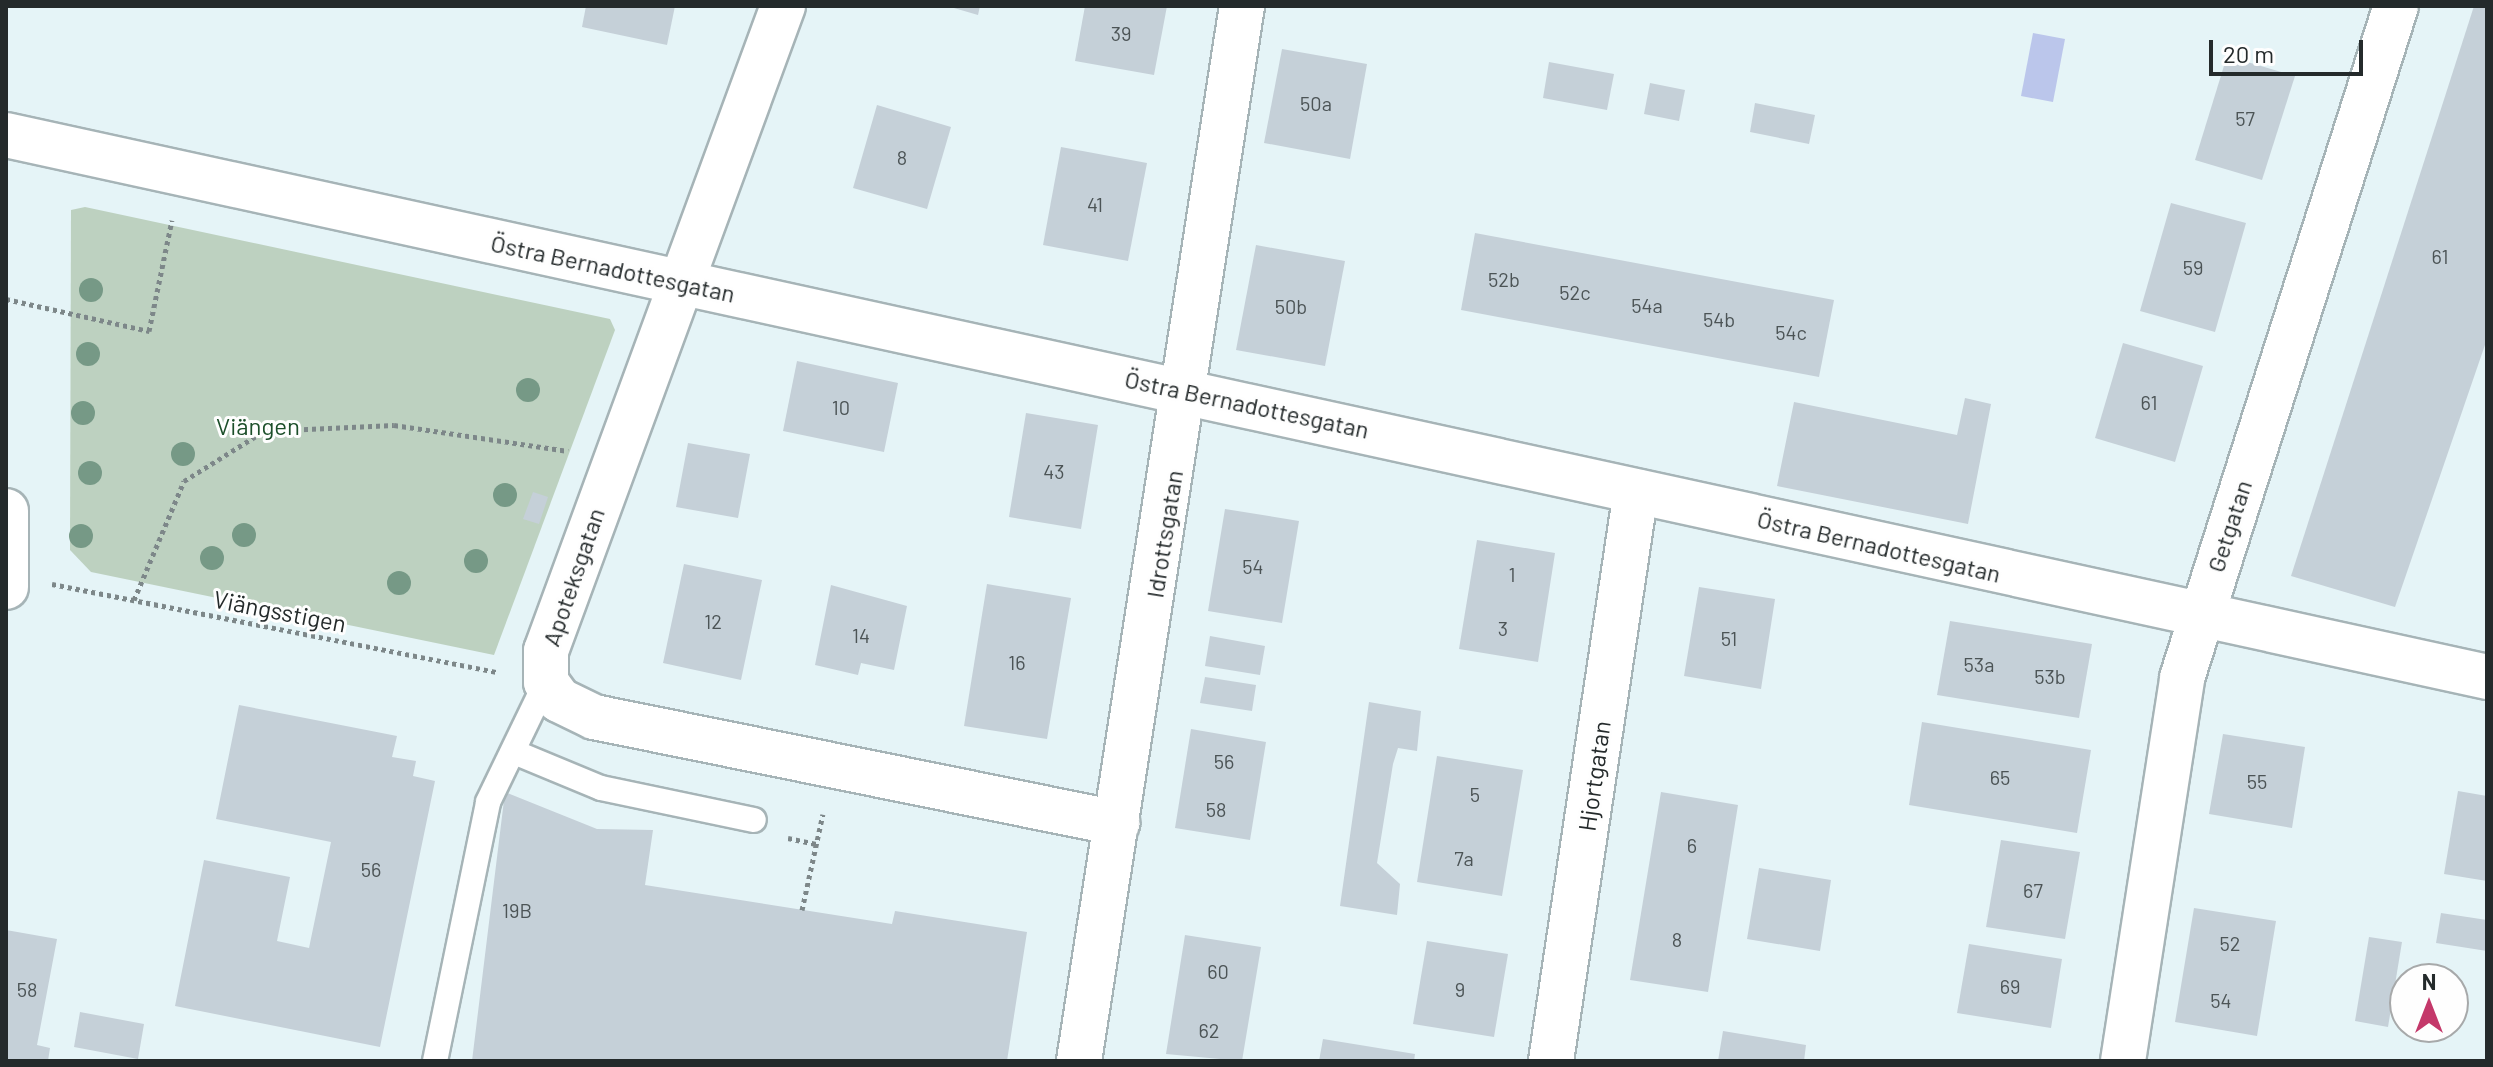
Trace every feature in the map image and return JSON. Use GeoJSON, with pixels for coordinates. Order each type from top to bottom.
{"type":"FeatureCollection","features":[{"type":"Feature","properties":{"kind":"street","name":"Apoteksgatan"},"geometry":{"type":"LineString","coordinates":[[783,6],[678,283],[546,651],[546,682],[559,700],[594,717],[1117,823]]}},
{"type":"Feature","properties":{"kind":"street","name":"Idrottsgatan"},"geometry":{"type":"LineString","coordinates":[[1079,1061],[1188,390],[1242,6]]}},
{"type":"Feature","properties":{"kind":"street","name":"Getgatan"},"geometry":{"type":"LineString","coordinates":[[2123,1061],[2182,678],[2396,6]]}},
{"type":"Feature","properties":{"kind":"street","name":"Östra Bernadottesgatan"},"geometry":{"type":"LineString","coordinates":[[6,135],[678,283],[1188,390],[2199,618],[2487,677]]}},
{"type":"Feature","properties":{"kind":"street","name":"Hjortgatan"},"geometry":{"type":"LineString","coordinates":[[1551,1061],[1636,491]]}},
{"type":"Feature","properties":{"kind":"street"},"geometry":{"type":"LineString","coordinates":[[6,511],[7,581]]}},
{"type":"Feature","properties":{"kind":"lane"},"geometry":{"type":"LineString","coordinates":[[435,1061],[488,802],[546,682]]}},
{"type":"Feature","properties":{"kind":"lane"},"geometry":{"type":"LineString","coordinates":[[514,752],[601,788],[754,820]]}},
{"type":"Feature","properties":{"kind":"path"},"geometry":{"type":"LineString","coordinates":[[6,299],[149,331],[182,173]]}},
{"type":"Feature","properties":{"kind":"path"},"geometry":{"type":"LineString","coordinates":[[134,600],[184,481],[264,431],[394,425],[615,458]]}},
{"type":"Feature","properties":{"kind":"path","name":"Viängsstigen"},"geometry":{"type":"LineString","coordinates":[[7,581],[134,600],[546,682]]}},
{"type":"Feature","properties":{"kind":"path"},"geometry":{"type":"LineString","coordinates":[[802,910],[834,766]]}},
{"type":"Feature","properties":{"kind":"green space","name":"Viängen"},"geometry":{"type":"Polygon","coordinates":[[[85,207],[610,319],[615,330],[494,655],[91,572],[70,550],[71,210],[85,207]]]}},
{"type":"Feature","properties":{"kind":"water"},"geometry":{"type":"Polygon","coordinates":[[[2033,33],[2065,39],[2053,102],[2021,96],[2033,33]]]}},
{"type":"Feature","properties":{"kind":"building"},"geometry":{"type":"Polygon","coordinates":[[[586,6],[675,6],[667,45],[582,27],[586,6]]]}},
{"type":"Feature","properties":{"kind":"building"},"geometry":{"type":"Polygon","coordinates":[[[947,6],[980,6],[978,15],[947,6]]]}},
{"type":"Feature","properties":{"kind":"building"},"geometry":{"type":"Polygon","coordinates":[[[1085,6],[1167,6],[1154,75],[1075,61],[1085,6]]]}},
{"type":"Feature","properties":{"kind":"building"},"geometry":{"type":"Polygon","coordinates":[[[2474,6],[2487,6],[2487,339],[2395,607],[2291,576],[2474,6]]]}},
{"type":"Feature","properties":{"kind":"building"},"geometry":{"type":"Polygon","coordinates":[[[1282,49],[1367,64],[1350,159],[1264,143],[1282,49]]]}},
{"type":"Feature","properties":{"kind":"building"},"geometry":{"type":"Polygon","coordinates":[[[2227,56],[2295,76],[2262,180],[2195,160],[2227,56]]]}},
{"type":"Feature","properties":{"kind":"building"},"geometry":{"type":"Polygon","coordinates":[[[1549,62],[1614,74],[1607,110],[1543,98],[1549,62]]]}},
{"type":"Feature","properties":{"kind":"building"},"geometry":{"type":"Polygon","coordinates":[[[1650,83],[1685,90],[1679,121],[1644,114],[1650,83]]]}},
{"type":"Feature","properties":{"kind":"building"},"geometry":{"type":"Polygon","coordinates":[[[1755,103],[1815,115],[1809,144],[1750,132],[1755,103]]]}},
{"type":"Feature","properties":{"kind":"building"},"geometry":{"type":"Polygon","coordinates":[[[877,105],[951,127],[927,209],[853,188],[877,105]]]}},
{"type":"Feature","properties":{"kind":"building"},"geometry":{"type":"Polygon","coordinates":[[[1061,147],[1147,163],[1128,261],[1043,245],[1061,147]]]}},
{"type":"Feature","properties":{"kind":"building"},"geometry":{"type":"Polygon","coordinates":[[[2171,203],[2246,223],[2215,332],[2140,311],[2171,203]]]}},
{"type":"Feature","properties":{"kind":"building"},"geometry":{"type":"Polygon","coordinates":[[[1475,233],[1834,300],[1819,377],[1461,310],[1475,233]]]}},
{"type":"Feature","properties":{"kind":"building"},"geometry":{"type":"Polygon","coordinates":[[[1256,245],[1345,261],[1325,366],[1236,350],[1256,245]]]}},
{"type":"Feature","properties":{"kind":"building"},"geometry":{"type":"Polygon","coordinates":[[[2123,343],[2203,366],[2175,462],[2095,438],[2123,343]]]}},
{"type":"Feature","properties":{"kind":"building"},"geometry":{"type":"Polygon","coordinates":[[[797,361],[898,383],[884,452],[783,431],[797,361]]]}},
{"type":"Feature","properties":{"kind":"building"},"geometry":{"type":"Polygon","coordinates":[[[1965,398],[1991,404],[1968,524],[1777,486],[1794,402],[1957,435],[1965,398]]]}},
{"type":"Feature","properties":{"kind":"building"},"geometry":{"type":"Polygon","coordinates":[[[1026,413],[1098,425],[1081,529],[1009,517],[1026,413]]]}},
{"type":"Feature","properties":{"kind":"building"},"geometry":{"type":"Polygon","coordinates":[[[688,443],[750,454],[738,518],[676,507],[688,443]]]}},
{"type":"Feature","properties":{"kind":"building"},"geometry":{"type":"Polygon","coordinates":[[[533,492],[548,497],[539,524],[523,519],[533,492]]]}},
{"type":"Feature","properties":{"kind":"building"},"geometry":{"type":"Polygon","coordinates":[[[1225,509],[1299,521],[1282,623],[1208,611],[1225,509]]]}},
{"type":"Feature","properties":{"kind":"building"},"geometry":{"type":"Polygon","coordinates":[[[1477,540],[1555,553],[1538,662],[1459,649],[1477,540]]]}},
{"type":"Feature","properties":{"kind":"building"},"geometry":{"type":"Polygon","coordinates":[[[684,564],[762,580],[741,680],[663,663],[684,564]]]}},
{"type":"Feature","properties":{"kind":"building"},"geometry":{"type":"Polygon","coordinates":[[[987,584],[1071,598],[1047,739],[964,726],[987,584]]]}},
{"type":"Feature","properties":{"kind":"building"},"geometry":{"type":"Polygon","coordinates":[[[831,585],[907,606],[894,670],[861,663],[858,675],[815,665],[831,585]]]}},
{"type":"Feature","properties":{"kind":"building"},"geometry":{"type":"Polygon","coordinates":[[[1699,587],[1775,599],[1761,689],[1684,676],[1699,587]]]}},
{"type":"Feature","properties":{"kind":"building"},"geometry":{"type":"Polygon","coordinates":[[[1950,621],[2092,644],[2079,718],[1937,695],[1950,621]]]}},
{"type":"Feature","properties":{"kind":"building"},"geometry":{"type":"Polygon","coordinates":[[[1210,636],[1265,646],[1260,675],[1205,666],[1210,636]]]}},
{"type":"Feature","properties":{"kind":"building"},"geometry":{"type":"Polygon","coordinates":[[[1205,677],[1256,685],[1252,711],[1200,703],[1205,677]]]}},
{"type":"Feature","properties":{"kind":"building"},"geometry":{"type":"Polygon","coordinates":[[[1369,702],[1421,711],[1417,751],[1398,748],[1393,764],[1377,863],[1400,884],[1397,915],[1340,906],[1369,702]]]}},
{"type":"Feature","properties":{"kind":"building"},"geometry":{"type":"Polygon","coordinates":[[[239,705],[397,736],[392,757],[416,761],[413,776],[435,781],[380,1047],[175,1006],[204,860],[290,877],[277,941],[309,948],[331,842],[216,819],[239,705]]]}},
{"type":"Feature","properties":{"kind":"building"},"geometry":{"type":"Polygon","coordinates":[[[1922,722],[2091,750],[2077,833],[1909,805],[1922,722]]]}},
{"type":"Feature","properties":{"kind":"building"},"geometry":{"type":"Polygon","coordinates":[[[1191,729],[1266,742],[1250,840],[1175,828],[1191,729]]]}},
{"type":"Feature","properties":{"kind":"building"},"geometry":{"type":"Polygon","coordinates":[[[2223,734],[2305,747],[2292,828],[2209,814],[2223,734]]]}},
{"type":"Feature","properties":{"kind":"building"},"geometry":{"type":"Polygon","coordinates":[[[1437,756],[1523,770],[1502,896],[1417,882],[1437,756]]]}},
{"type":"Feature","properties":{"kind":"building"},"geometry":{"type":"Polygon","coordinates":[[[2458,791],[2487,796],[2487,881],[2444,874],[2458,791]]]}},
{"type":"Feature","properties":{"kind":"building"},"geometry":{"type":"Polygon","coordinates":[[[505,792],[597,829],[653,830],[645,885],[892,924],[895,911],[1027,932],[1007,1061],[472,1061],[505,792]]]}},
{"type":"Feature","properties":{"kind":"building"},"geometry":{"type":"Polygon","coordinates":[[[1661,792],[1738,805],[1708,992],[1630,980],[1661,792]]]}},
{"type":"Feature","properties":{"kind":"building"},"geometry":{"type":"Polygon","coordinates":[[[2001,840],[2080,852],[2065,939],[1986,927],[2001,840]]]}},
{"type":"Feature","properties":{"kind":"building"},"geometry":{"type":"Polygon","coordinates":[[[1759,868],[1831,880],[1820,951],[1747,939],[1759,868]]]}},
{"type":"Feature","properties":{"kind":"building"},"geometry":{"type":"Polygon","coordinates":[[[2194,908],[2276,921],[2257,1036],[2175,1022],[2194,908]]]}},
{"type":"Feature","properties":{"kind":"building"},"geometry":{"type":"Polygon","coordinates":[[[2441,913],[2487,920],[2487,951],[2436,943],[2441,913]]]}},
{"type":"Feature","properties":{"kind":"building"},"geometry":{"type":"Polygon","coordinates":[[[6,930],[57,939],[37,1045],[50,1048],[48,1061],[6,1061],[6,930]]]}},
{"type":"Feature","properties":{"kind":"building"},"geometry":{"type":"Polygon","coordinates":[[[1185,935],[1261,947],[1242,1061],[1166,1054],[1185,935]]]}},
{"type":"Feature","properties":{"kind":"building"},"geometry":{"type":"Polygon","coordinates":[[[2369,937],[2402,942],[2399,963],[2389,963],[2388,1027],[2355,1021],[2369,937]]]}},
{"type":"Feature","properties":{"kind":"building"},"geometry":{"type":"Polygon","coordinates":[[[1427,941],[1508,954],[1494,1037],[1413,1024],[1427,941]]]}},
{"type":"Feature","properties":{"kind":"building"},"geometry":{"type":"Polygon","coordinates":[[[1969,944],[2062,959],[2051,1028],[1957,1013],[1969,944]]]}},
{"type":"Feature","properties":{"kind":"building"},"geometry":{"type":"Polygon","coordinates":[[[80,1012],[144,1024],[138,1059],[74,1047],[80,1012]]]}},
{"type":"Feature","properties":{"kind":"building"},"geometry":{"type":"Polygon","coordinates":[[[1723,1031],[1806,1045],[1804,1061],[1718,1061],[1723,1031]]]}},
{"type":"Feature","properties":{"kind":"building"},"geometry":{"type":"Polygon","coordinates":[[[1323,1039],[1415,1054],[1414,1061],[1319,1061],[1323,1039]]]}}]}
